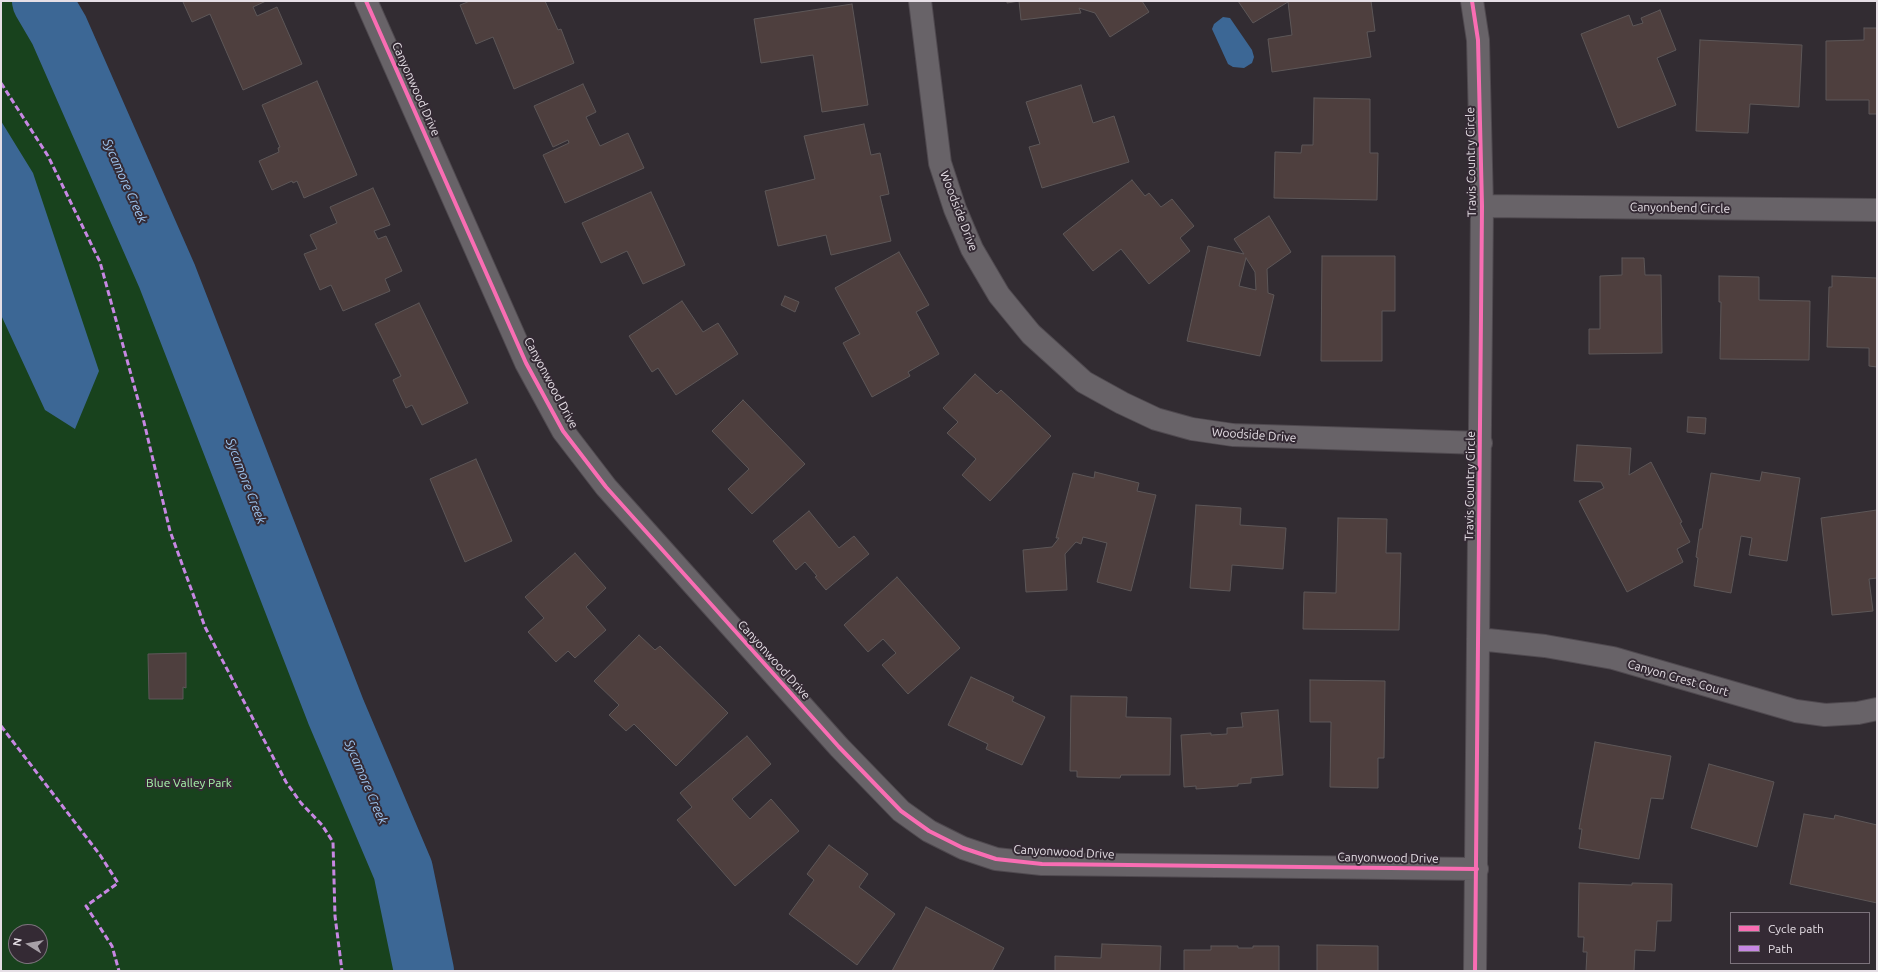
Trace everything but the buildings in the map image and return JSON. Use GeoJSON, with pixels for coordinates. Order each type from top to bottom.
{"type":"FeatureCollection","features":[{"type":"Feature","properties":{"kind":"street","name":"Canyonwood Drive"},"geometry":{"type":"LineString","coordinates":[[366,1],[526,363],[563,431],[606,487],[839,747],[900,811],[929,831],[963,848],[996,859],[1042,864],[1477,869]]}},
{"type":"Feature","properties":{"kind":"street","name":"Woodside Drive"},"geometry":{"type":"LineString","coordinates":[[920,1],[940,163],[955,209],[969,242],[999,295],[1031,334],[1084,382],[1122,403],[1156,419],[1192,429],[1233,435],[1481,443]]}},
{"type":"Feature","properties":{"kind":"street","name":"Travis Country Circle"},"geometry":{"type":"LineString","coordinates":[[1472,1],[1478,40],[1482,206],[1475,971]]}},
{"type":"Feature","properties":{"kind":"street","name":"Canyonbend Circle"},"geometry":{"type":"LineString","coordinates":[[1482,206],[1877,210]]}},
{"type":"Feature","properties":{"kind":"street","name":"Canyon Crest Court"},"geometry":{"type":"LineString","coordinates":[[1478,639],[1545,646],[1612,658],[1796,711],[1825,715],[1858,713],[1877,709]]}},
{"type":"Feature","properties":{"kind":"green space","name":"Blue Valley Park"},"geometry":{"type":"Polygon","coordinates":[[[1,1],[62,1],[86,49],[223,362],[401,809],[444,971],[1,971],[1,1]]]}},
{"type":"Feature","properties":{"kind":"water"},"geometry":{"type":"Polygon","coordinates":[[[1223,17],[1230,18],[1252,50],[1254,57],[1252,63],[1244,68],[1233,67],[1228,64],[1212,29],[1214,24],[1223,17]]]}},
{"type":"Feature","properties":{"kind":"water"},"geometry":{"type":"Polygon","coordinates":[[[1,121],[33,173],[99,371],[75,429],[45,410],[1,315],[1,121]]]}},
{"type":"Feature","properties":{"kind":"waterway","name":"Sycamore Creek"},"geometry":{"type":"LineString","coordinates":[[42,1],[59,30],[167,276],[336,712],[403,870],[424,971]]}},
{"type":"Feature","properties":{"kind":"marked path"},"geometry":{"type":"LineString","coordinates":[[1,83],[48,156],[100,262],[143,418],[170,531],[205,627],[286,782],[301,803],[322,825],[333,842],[335,916],[342,971]]}},
{"type":"Feature","properties":{"kind":"marked path"},"geometry":{"type":"LineString","coordinates":[[1,726],[100,855],[118,883],[86,906],[112,946],[119,971]]}},
{"type":"Feature","properties":{"kind":"cycle path"},"geometry":{"type":"LineString","coordinates":[[366,1],[526,363],[563,431],[606,487],[839,747],[901,811],[929,831],[963,848],[996,859],[1042,864],[1477,869]]}},
{"type":"Feature","properties":{"kind":"cycle path"},"geometry":{"type":"LineString","coordinates":[[1472,1],[1478,40],[1482,206],[1475,971]]}}]}
